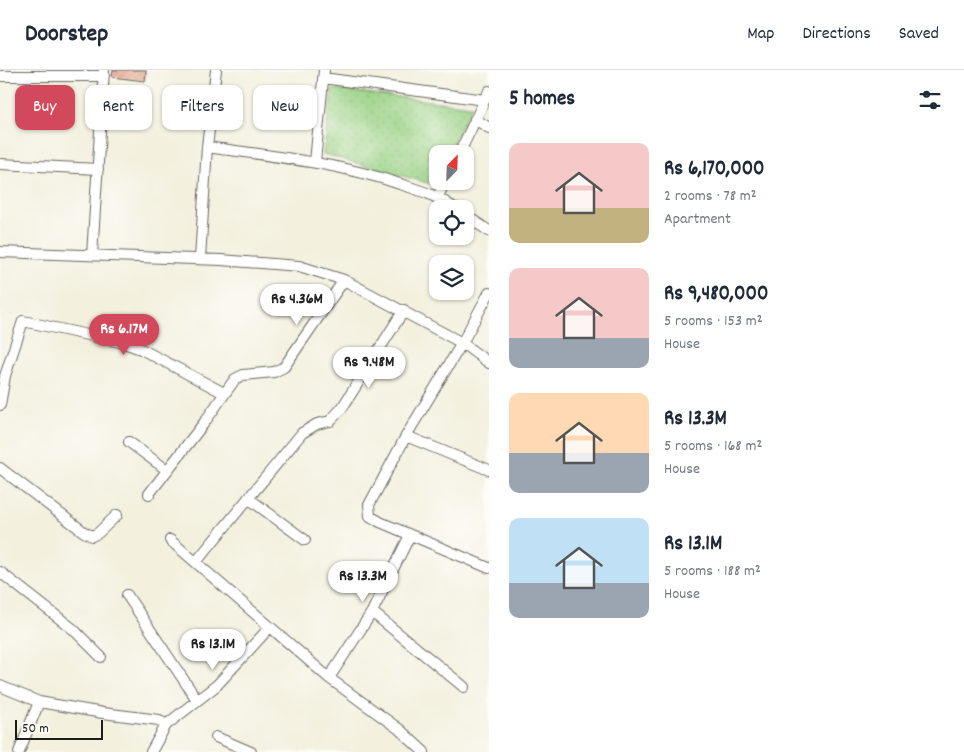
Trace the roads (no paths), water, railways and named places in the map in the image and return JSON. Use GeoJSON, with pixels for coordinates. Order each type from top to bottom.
{"type":"FeatureCollection","features":[{"type":"Feature","properties":{"kind":"street"},"geometry":{"type":"LineString","coordinates":[[200,259],[216,70]]}},
{"type":"Feature","properties":{"kind":"street"},"geometry":{"type":"LineString","coordinates":[[0,76],[104,73],[92,255]]}},
{"type":"Feature","properties":{"kind":"street"},"geometry":{"type":"LineString","coordinates":[[315,162],[323,74],[487,95],[463,145]]}},
{"type":"Feature","properties":{"kind":"street"},"geometry":{"type":"LineString","coordinates":[[476,119],[489,128]]}},
{"type":"Feature","properties":{"kind":"street"},"geometry":{"type":"LineString","coordinates":[[208,147],[315,162],[378,176],[442,200]]}},
{"type":"Feature","properties":{"kind":"street"},"geometry":{"type":"LineString","coordinates":[[0,164],[98,168]]}},
{"type":"Feature","properties":{"kind":"street"},"geometry":{"type":"LineString","coordinates":[[438,197],[441,190]]}},
{"type":"Feature","properties":{"kind":"street"},"geometry":{"type":"LineString","coordinates":[[474,221],[489,231]]}},
{"type":"Feature","properties":{"kind":"street"},"geometry":{"type":"LineString","coordinates":[[0,252],[200,259],[299,266],[344,280],[404,310],[462,343],[489,363]]}},
{"type":"Feature","properties":{"kind":"street"},"geometry":{"type":"LineString","coordinates":[[149,494],[235,379],[243,375],[274,372],[284,367],[344,280]]}},
{"type":"Feature","properties":{"kind":"street"},"geometry":{"type":"LineString","coordinates":[[489,294],[406,436],[369,505],[370,516],[380,522],[489,568]]}},
{"type":"Feature","properties":{"kind":"street"},"geometry":{"type":"LineString","coordinates":[[196,562],[302,433],[317,424],[330,421],[342,408],[404,310]]}},
{"type":"Feature","properties":{"kind":"street"},"geometry":{"type":"LineString","coordinates":[[0,405],[6,376],[23,321],[124,343],[141,349],[224,394]]}},
{"type":"Feature","properties":{"kind":"street"},"geometry":{"type":"LineString","coordinates":[[406,436],[489,470]]}},
{"type":"Feature","properties":{"kind":"street"},"geometry":{"type":"LineString","coordinates":[[129,442],[167,470]]}},
{"type":"Feature","properties":{"kind":"street"},"geometry":{"type":"LineString","coordinates":[[0,468],[84,532],[92,536],[98,533],[117,514]]}},
{"type":"Feature","properties":{"kind":"street"},"geometry":{"type":"LineString","coordinates":[[248,498],[304,540]]}},
{"type":"Feature","properties":{"kind":"street"},"geometry":{"type":"LineString","coordinates":[[329,678],[372,612],[410,535]]}},
{"type":"Feature","properties":{"kind":"street"},"geometry":{"type":"LineString","coordinates":[[170,540],[329,678],[400,729],[424,752]]}},
{"type":"Feature","properties":{"kind":"street"},"geometry":{"type":"LineString","coordinates":[[0,572],[73,629],[101,657]]}},
{"type":"Feature","properties":{"kind":"street"},"geometry":{"type":"LineString","coordinates":[[127,595],[197,700]]}},
{"type":"Feature","properties":{"kind":"street"},"geometry":{"type":"LineString","coordinates":[[372,612],[464,687]]}},
{"type":"Feature","properties":{"kind":"street"},"geometry":{"type":"LineString","coordinates":[[151,752],[166,725],[217,685],[270,627]]}},
{"type":"Feature","properties":{"kind":"street"},"geometry":{"type":"LineString","coordinates":[[0,686],[39,702],[103,713],[149,718],[159,720],[166,725]]}},
{"type":"Feature","properties":{"kind":"street"},"geometry":{"type":"LineString","coordinates":[[19,752],[39,702]]}},
{"type":"Feature","properties":{"kind":"street"},"geometry":{"type":"LineString","coordinates":[[216,737],[251,752]]}}]}
